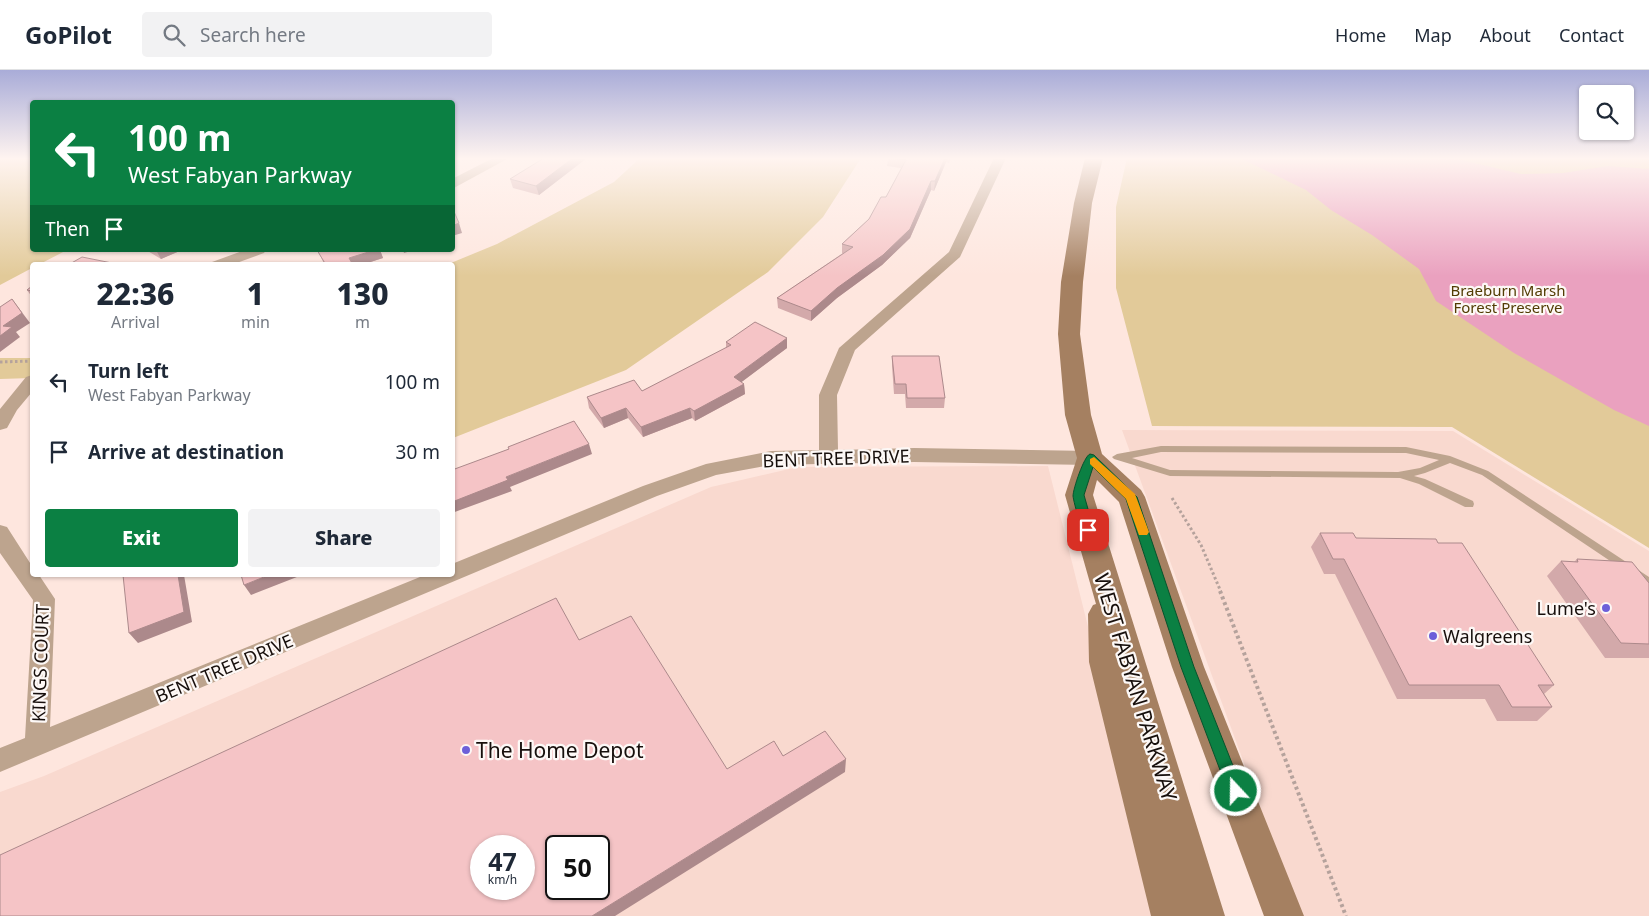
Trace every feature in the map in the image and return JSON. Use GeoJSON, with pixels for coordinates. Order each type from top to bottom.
{"type":"FeatureCollection","features":[{"type":"Feature","properties":{"kind":"main road"},"geometry":{"type":"LineString","coordinates":[[1083,197],[1072,282],[1070,334],[1078,415],[1090,458],[1131,497],[1188,667],[1284,916]]}},
{"type":"Feature","properties":{"kind":"main road","name":"WEST FABYAN PARKWAY"},"geometry":{"type":"LineString","coordinates":[[1090,458],[1079,495],[1103,582],[1205,916]]}},
{"type":"Feature","properties":{"kind":"main road"},"geometry":{"type":"LineString","coordinates":[[1103,582],[1105,662],[1171,916]]}},
{"type":"Feature","properties":{"kind":"street"},"geometry":{"type":"LineString","coordinates":[[829,456],[828,396],[847,348],[956,254],[982,197]]}},
{"type":"Feature","properties":{"kind":"street"},"geometry":{"type":"LineString","coordinates":[[226,262],[254,252]]}},
{"type":"Feature","properties":{"kind":"street"},"geometry":{"type":"LineString","coordinates":[[0,424],[10,407],[30,382]]}},
{"type":"Feature","properties":{"kind":"street","name":"BENT TREE DRIVE"},"geometry":{"type":"LineString","coordinates":[[455,572],[650,491],[713,469],[771,458],[1029,455],[1090,458]]}},
{"type":"Feature","properties":{"kind":"street","name":"KINGS COURT"},"geometry":{"type":"LineString","coordinates":[[0,533],[6,545],[44,599],[37,746]]}},
{"type":"Feature","properties":{"kind":"street","name":"BENT TREE DRIVE"},"geometry":{"type":"LineString","coordinates":[[0,760],[443,577]]}},
{"type":"Feature","properties":{"kind":"lane"},"geometry":{"type":"LineString","coordinates":[[1450,459],[1422,471],[1398,475],[1170,473],[1118,457],[1161,449],[1396,450],[1450,459],[1485,473],[1649,583]]}},
{"type":"Feature","properties":{"kind":"lane"},"geometry":{"type":"LineString","coordinates":[[1398,475],[1422,481],[1469,504]]}},
{"type":"Feature","properties":{"kind":"path"},"geometry":{"type":"LineString","coordinates":[[0,362],[30,361]]}},
{"type":"Feature","properties":{"kind":"path"},"geometry":{"type":"LineString","coordinates":[[1172,498],[1178,511],[1199,537],[1346,916]]}},
{"type":"Feature","properties":{"kind":"shaded area"},"geometry":{"type":"Polygon","coordinates":[[[1315,197],[1649,197],[1649,426],[1614,410],[1514,353],[1436,301],[1419,269],[1372,235],[1331,210],[1315,197]]]}},
{"type":"Feature","properties":{"kind":"shaded area"},"geometry":{"type":"Polygon","coordinates":[[[1122,430],[1453,431],[1649,551],[1649,916],[1300,916],[1122,430]]]}},
{"type":"Feature","properties":{"kind":"shaded area"},"geometry":{"type":"Polygon","coordinates":[[[1048,466],[1160,916],[0,916],[0,792],[44,776],[711,487],[798,467],[1048,466]]]}},
{"type":"Feature","properties":{"kind":"green space"},"geometry":{"type":"Polygon","coordinates":[[[0,197],[30,197],[30,252],[63,252],[44,262],[30,262],[30,269],[0,285],[0,197]]]}},
{"type":"Feature","properties":{"kind":"green space"},"geometry":{"type":"Polygon","coordinates":[[[585,197],[836,197],[823,217],[768,272],[626,370],[455,437],[455,262],[453,262],[497,244],[585,197]]]}},
{"type":"Feature","properties":{"kind":"green space","name":"Braeburn Marsh Forest Preserve"},"geometry":{"type":"Polygon","coordinates":[[[1118,197],[1649,197],[1649,548],[1452,427],[1152,426],[1116,288],[1116,207],[1118,197]]]}},
{"type":"Feature","properties":{"kind":"green space"},"geometry":{"type":"Polygon","coordinates":[[[0,358],[30,358],[30,378],[0,379],[0,358]]]}},
{"type":"Feature","properties":{"kind":"building"},"geometry":{"type":"Polygon","coordinates":[[[881,197],[924,197],[910,229],[883,255],[837,288],[811,311],[777,298],[853,247],[842,244],[869,219],[881,197]]]}},
{"type":"Feature","properties":{"kind":"building"},"geometry":{"type":"Polygon","coordinates":[[[455,214],[459,223],[455,225],[455,214]]]}},
{"type":"Feature","properties":{"kind":"building"},"geometry":{"type":"Polygon","coordinates":[[[318,252],[368,252],[349,258],[351,262],[324,262],[318,252]]]}},
{"type":"Feature","properties":{"kind":"building"},"geometry":{"type":"Polygon","coordinates":[[[82,257],[107,262],[73,262],[82,257]]]}},
{"type":"Feature","properties":{"kind":"building"},"geometry":{"type":"Polygon","coordinates":[[[12,299],[22,313],[3,326],[12,327],[0,336],[0,307],[12,299]]]}},
{"type":"Feature","properties":{"kind":"building"},"geometry":{"type":"Polygon","coordinates":[[[755,322],[787,338],[734,377],[744,384],[694,411],[690,408],[641,427],[626,408],[601,418],[587,397],[634,380],[642,391],[731,345],[726,342],[755,322]]]}},
{"type":"Feature","properties":{"kind":"building"},"geometry":{"type":"Polygon","coordinates":[[[892,356],[939,356],[945,398],[907,398],[906,384],[895,384],[892,356]]]}},
{"type":"Feature","properties":{"kind":"building"},"geometry":{"type":"Polygon","coordinates":[[[574,421],[589,444],[506,477],[508,480],[455,501],[455,469],[509,449],[508,447],[574,421]]]}},
{"type":"Feature","properties":{"kind":"building","name":"Walgreens"},"geometry":{"type":"Polygon","coordinates":[[[1320,533],[1353,533],[1356,538],[1436,539],[1438,543],[1462,543],[1554,685],[1538,685],[1552,707],[1512,707],[1499,685],[1409,685],[1344,559],[1333,559],[1320,533]]]}},
{"type":"Feature","properties":{"kind":"building"},"geometry":{"type":"Polygon","coordinates":[[[1577,559],[1632,562],[1649,583],[1649,644],[1621,643],[1561,561],[1578,562],[1577,559]]]}},
{"type":"Feature","properties":{"kind":"building"},"geometry":{"type":"Polygon","coordinates":[[[123,577],[178,577],[184,612],[129,633],[123,577]]]}},
{"type":"Feature","properties":{"kind":"building"},"geometry":{"type":"Polygon","coordinates":[[[242,577],[264,577],[244,585],[242,577]]]}},
{"type":"Feature","properties":{"kind":"building","name":"The Home Depot"},"geometry":{"type":"Polygon","coordinates":[[[556,598],[579,640],[631,616],[727,769],[774,741],[783,756],[825,731],[846,759],[592,916],[0,916],[0,855],[556,598]]]}},
{"type":"Feature","properties":{"kind":"slow traffic"},"geometry":{"type":"LineString","coordinates":[[1094,461],[1131,497],[1143,532]]}},
{"type":"Feature","properties":{"kind":"place","name":"Lume's"},"geometry":{"type":"Point","coordinates":[1606,608]}},
{"type":"Feature","properties":{"kind":"place","name":"Walgreens"},"geometry":{"type":"Point","coordinates":[1433,636]}},
{"type":"Feature","properties":{"kind":"place","name":"The Home Depot"},"geometry":{"type":"Point","coordinates":[466,750]}},
{"type":"Feature","properties":{"kind":"route"},"geometry":{"type":"LineString","coordinates":[[1088,530],[1079,495],[1090,458],[1131,497],[1188,667],[1236,791]]}}]}
